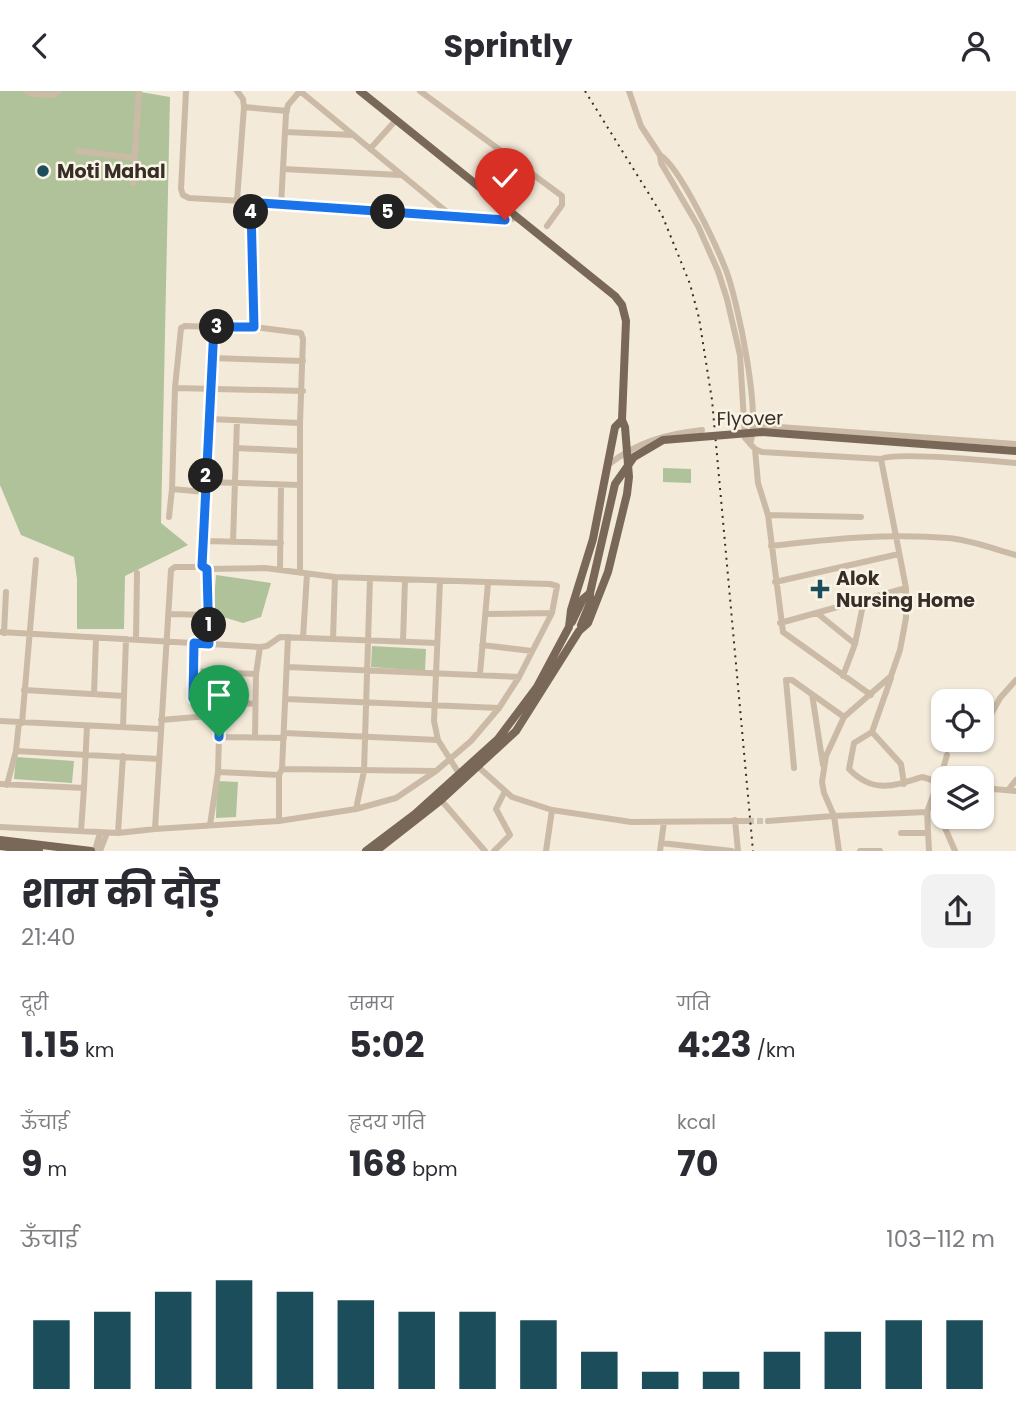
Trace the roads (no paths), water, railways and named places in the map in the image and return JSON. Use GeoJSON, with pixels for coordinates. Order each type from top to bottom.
{"type":"FeatureCollection","features":[{"type":"Feature","properties":{"kind":"main road"},"geometry":{"type":"LineString","coordinates":[[360,91],[516,218],[586,271],[622,305],[626,321],[622,420],[625,427],[629,485],[608,572],[588,623],[579,631],[516,731],[462,777],[366,851]]}},
{"type":"Feature","properties":{"kind":"main road"},"geometry":{"type":"LineString","coordinates":[[569,627],[571,610],[593,539],[615,427],[622,420]]}},
{"type":"Feature","properties":{"kind":"main road","name":"Flyover"},"geometry":{"type":"LineString","coordinates":[[579,631],[583,599],[590,593],[615,484],[634,457],[663,440],[762,432],[1016,451]]}},
{"type":"Feature","properties":{"kind":"main road","name":"Flyover"},"geometry":{"type":"LineString","coordinates":[[476,764],[537,687],[569,627],[579,619]]}},
{"type":"Feature","properties":{"kind":"main road"},"geometry":{"type":"LineString","coordinates":[[376,851],[441,800],[462,777]]}},
{"type":"Feature","properties":{"kind":"main road"},"geometry":{"type":"LineString","coordinates":[[0,840],[95,851]]}},
{"type":"Feature","properties":{"kind":"main road"},"geometry":{"type":"LineString","coordinates":[[0,846],[39,851]]}},
{"type":"Feature","properties":{"kind":"street"},"geometry":{"type":"LineString","coordinates":[[27,91],[49,96],[58,91]]}},
{"type":"Feature","properties":{"kind":"street"},"geometry":{"type":"LineString","coordinates":[[133,183],[139,91]]}},
{"type":"Feature","properties":{"kind":"street"},"geometry":{"type":"LineString","coordinates":[[186,91],[181,164],[182,193],[189,198],[453,217],[505,220],[516,218]]}},
{"type":"Feature","properties":{"kind":"street"},"geometry":{"type":"LineString","coordinates":[[281,205],[288,105],[300,91],[453,217]]}},
{"type":"Feature","properties":{"kind":"street"},"geometry":{"type":"LineString","coordinates":[[420,91],[562,196],[562,205],[547,226]]}},
{"type":"Feature","properties":{"kind":"street"},"geometry":{"type":"LineString","coordinates":[[629,91],[641,126],[680,179],[726,270],[739,317],[748,366],[749,425],[758,483],[768,515],[780,623],[786,636],[871,695]]}},
{"type":"Feature","properties":{"kind":"street"},"geometry":{"type":"LineString","coordinates":[[237,200],[244,107],[241,92]]}},
{"type":"Feature","properties":{"kind":"street"},"geometry":{"type":"LineString","coordinates":[[244,107],[287,111]]}},
{"type":"Feature","properties":{"kind":"street"},"geometry":{"type":"LineString","coordinates":[[370,149],[396,120]]}},
{"type":"Feature","properties":{"kind":"street"},"geometry":{"type":"LineString","coordinates":[[285,132],[354,135]]}},
{"type":"Feature","properties":{"kind":"street"},"geometry":{"type":"LineString","coordinates":[[78,151],[135,158]]}},
{"type":"Feature","properties":{"kind":"street"},"geometry":{"type":"LineString","coordinates":[[283,169],[402,175]]}},
{"type":"Feature","properties":{"kind":"street"},"geometry":{"type":"LineString","coordinates":[[247,202],[251,208],[254,327]]}},
{"type":"Feature","properties":{"kind":"street"},"geometry":{"type":"LineString","coordinates":[[209,644],[204,541],[209,389],[214,327]]}},
{"type":"Feature","properties":{"kind":"street"},"geometry":{"type":"LineString","coordinates":[[169,517],[175,388],[181,328],[254,327],[301,333],[303,638]]}},
{"type":"Feature","properties":{"kind":"street"},"geometry":{"type":"LineString","coordinates":[[212,358],[303,361]]}},
{"type":"Feature","properties":{"kind":"street"},"geometry":{"type":"LineString","coordinates":[[175,388],[303,391]]}},
{"type":"Feature","properties":{"kind":"street"},"geometry":{"type":"LineString","coordinates":[[209,419],[300,423]]}},
{"type":"Feature","properties":{"kind":"street"},"geometry":{"type":"LineString","coordinates":[[233,542],[237,420]]}},
{"type":"Feature","properties":{"kind":"street"},"geometry":{"type":"LineString","coordinates":[[749,425],[1016,444]]}},
{"type":"Feature","properties":{"kind":"street"},"geometry":{"type":"LineString","coordinates":[[608,465],[627,451],[658,437],[702,430]]}},
{"type":"Feature","properties":{"kind":"street"},"geometry":{"type":"LineString","coordinates":[[753,446],[771,453],[881,459],[887,456],[913,456],[1016,463]]}},
{"type":"Feature","properties":{"kind":"street"},"geometry":{"type":"LineString","coordinates":[[236,448],[300,451]]}},
{"type":"Feature","properties":{"kind":"street"},"geometry":{"type":"LineString","coordinates":[[881,459],[906,588],[904,635],[872,732],[854,743],[849,769],[873,786],[904,784],[922,777],[931,780]]}},
{"type":"Feature","properties":{"kind":"street"},"geometry":{"type":"LineString","coordinates":[[206,482],[300,485]]}},
{"type":"Feature","properties":{"kind":"street"},"geometry":{"type":"LineString","coordinates":[[280,569],[281,485]]}},
{"type":"Feature","properties":{"kind":"street"},"geometry":{"type":"LineString","coordinates":[[172,489],[205,492]]}},
{"type":"Feature","properties":{"kind":"street"},"geometry":{"type":"LineString","coordinates":[[768,515],[861,517]]}},
{"type":"Feature","properties":{"kind":"street"},"geometry":{"type":"LineString","coordinates":[[771,546],[896,536],[950,538],[1016,555]]}},
{"type":"Feature","properties":{"kind":"street"},"geometry":{"type":"LineString","coordinates":[[204,541],[281,543]]}},
{"type":"Feature","properties":{"kind":"street"},"geometry":{"type":"LineString","coordinates":[[775,582],[900,554]]}},
{"type":"Feature","properties":{"kind":"street"},"geometry":{"type":"LineString","coordinates":[[36,559],[21,723],[16,751],[4,785],[84,787]]}},
{"type":"Feature","properties":{"kind":"street"},"geometry":{"type":"LineString","coordinates":[[0,827],[117,834],[279,821],[356,809],[400,796],[436,771],[471,741],[499,708],[519,677],[552,613],[558,590],[554,585],[335,577],[280,569],[175,567],[171,570],[155,829]]}},
{"type":"Feature","properties":{"kind":"street"},"geometry":{"type":"LineString","coordinates":[[136,639],[137,573]]}},
{"type":"Feature","properties":{"kind":"street"},"geometry":{"type":"LineString","coordinates":[[333,639],[335,577]]}},
{"type":"Feature","properties":{"kind":"street"},"geometry":{"type":"LineString","coordinates":[[356,809],[364,771],[370,578]]}},
{"type":"Feature","properties":{"kind":"street"},"geometry":{"type":"LineString","coordinates":[[403,642],[405,580]]}},
{"type":"Feature","properties":{"kind":"street"},"geometry":{"type":"LineString","coordinates":[[440,581],[434,721],[438,740],[462,777]]}},
{"type":"Feature","properties":{"kind":"street"},"geometry":{"type":"LineString","coordinates":[[481,674],[488,583]]}},
{"type":"Feature","properties":{"kind":"street"},"geometry":{"type":"LineString","coordinates":[[780,623],[906,588]]}},
{"type":"Feature","properties":{"kind":"street"},"geometry":{"type":"LineString","coordinates":[[6,591],[2,633],[260,647],[267,646],[275,639],[288,637],[437,642]]}},
{"type":"Feature","properties":{"kind":"street"},"geometry":{"type":"LineString","coordinates":[[844,676],[855,644],[864,600]]}},
{"type":"Feature","properties":{"kind":"street"},"geometry":{"type":"LineString","coordinates":[[486,614],[552,613]]}},
{"type":"Feature","properties":{"kind":"street"},"geometry":{"type":"LineString","coordinates":[[817,613],[855,644]]}},
{"type":"Feature","properties":{"kind":"street"},"geometry":{"type":"LineString","coordinates":[[169,614],[208,615]]}},
{"type":"Feature","properties":{"kind":"street"},"geometry":{"type":"LineString","coordinates":[[279,821],[288,637]]}},
{"type":"Feature","properties":{"kind":"street"},"geometry":{"type":"LineString","coordinates":[[94,694],[96,638]]}},
{"type":"Feature","properties":{"kind":"street"},"geometry":{"type":"LineString","coordinates":[[123,727],[126,639]]}},
{"type":"Feature","properties":{"kind":"street"},"geometry":{"type":"LineString","coordinates":[[194,643],[193,698],[255,704]]}},
{"type":"Feature","properties":{"kind":"street"},"geometry":{"type":"LineString","coordinates":[[482,645],[532,651]]}},
{"type":"Feature","properties":{"kind":"street"},"geometry":{"type":"LineString","coordinates":[[255,737],[256,674],[260,647]]}},
{"type":"Feature","properties":{"kind":"street"},"geometry":{"type":"LineString","coordinates":[[286,667],[519,677]]}},
{"type":"Feature","properties":{"kind":"street"},"geometry":{"type":"LineString","coordinates":[[193,671],[256,674]]}},
{"type":"Feature","properties":{"kind":"street"},"geometry":{"type":"LineString","coordinates":[[823,767],[838,725],[891,676]]}},
{"type":"Feature","properties":{"kind":"street"},"geometry":{"type":"LineString","coordinates":[[794,768],[786,680],[792,680],[844,717]]}},
{"type":"Feature","properties":{"kind":"street"},"geometry":{"type":"LineString","coordinates":[[994,709],[1016,680]]}},
{"type":"Feature","properties":{"kind":"street"},"geometry":{"type":"LineString","coordinates":[[24,690],[124,696]]}},
{"type":"Feature","properties":{"kind":"street"},"geometry":{"type":"LineString","coordinates":[[812,694],[823,767],[824,793],[834,815],[839,851]]}},
{"type":"Feature","properties":{"kind":"street"},"geometry":{"type":"LineString","coordinates":[[286,699],[434,703],[499,708]]}},
{"type":"Feature","properties":{"kind":"street"},"geometry":{"type":"LineString","coordinates":[[210,825],[218,772],[220,702]]}},
{"type":"Feature","properties":{"kind":"street"},"geometry":{"type":"LineString","coordinates":[[161,720],[220,715]]}},
{"type":"Feature","properties":{"kind":"street"},"geometry":{"type":"LineString","coordinates":[[0,721],[160,729]]}},
{"type":"Feature","properties":{"kind":"street"},"geometry":{"type":"LineString","coordinates":[[81,831],[87,726]]}},
{"type":"Feature","properties":{"kind":"street"},"geometry":{"type":"LineString","coordinates":[[872,732],[901,764],[904,784]]}},
{"type":"Feature","properties":{"kind":"street"},"geometry":{"type":"LineString","coordinates":[[219,737],[284,735],[438,740]]}},
{"type":"Feature","properties":{"kind":"street"},"geometry":{"type":"LineString","coordinates":[[16,751],[159,759]]}},
{"type":"Feature","properties":{"kind":"street"},"geometry":{"type":"LineString","coordinates":[[944,766],[947,755]]}},
{"type":"Feature","properties":{"kind":"street"},"geometry":{"type":"LineString","coordinates":[[117,834],[123,756]]}},
{"type":"Feature","properties":{"kind":"street"},"geometry":{"type":"LineString","coordinates":[[476,764],[504,793],[552,810],[617,821],[748,821]]}},
{"type":"Feature","properties":{"kind":"street"},"geometry":{"type":"LineString","coordinates":[[218,772],[436,771]]}},
{"type":"Feature","properties":{"kind":"street"},"geometry":{"type":"LineString","coordinates":[[1008,790],[1016,780]]}},
{"type":"Feature","properties":{"kind":"street"},"geometry":{"type":"LineString","coordinates":[[994,789],[1016,791]]}},
{"type":"Feature","properties":{"kind":"street"},"geometry":{"type":"LineString","coordinates":[[494,851],[510,835],[496,809],[504,793]]}},
{"type":"Feature","properties":{"kind":"street"},"geometry":{"type":"LineString","coordinates":[[441,800],[485,851]]}},
{"type":"Feature","properties":{"kind":"street"},"geometry":{"type":"LineString","coordinates":[[929,851],[927,812],[931,803]]}},
{"type":"Feature","properties":{"kind":"street"},"geometry":{"type":"LineString","coordinates":[[546,851],[552,810]]}},
{"type":"Feature","properties":{"kind":"street"},"geometry":{"type":"LineString","coordinates":[[768,821],[834,815],[927,812]]}},
{"type":"Feature","properties":{"kind":"street"},"geometry":{"type":"LineString","coordinates":[[735,820],[738,851]]}},
{"type":"Feature","properties":{"kind":"street"},"geometry":{"type":"LineString","coordinates":[[660,851],[664,823]]}},
{"type":"Feature","properties":{"kind":"street"},"geometry":{"type":"LineString","coordinates":[[946,829],[956,851]]}},
{"type":"Feature","properties":{"kind":"street"},"geometry":{"type":"LineString","coordinates":[[95,851],[104,833]]}},
{"type":"Feature","properties":{"kind":"street"},"geometry":{"type":"LineString","coordinates":[[901,833],[928,833]]}},
{"type":"Feature","properties":{"kind":"street"},"geometry":{"type":"LineString","coordinates":[[661,843],[732,851]]}},
{"type":"Feature","properties":{"kind":"street"},"geometry":{"type":"LineString","coordinates":[[860,851],[880,851]]}},
{"type":"Feature","properties":{"kind":"tunnel"},"geometry":{"type":"LineString","coordinates":[[748,821],[768,821]]}},
{"type":"Feature","properties":{"kind":"railway"},"geometry":{"type":"LineString","coordinates":[[585,91],[662,215],[690,284],[699,318],[712,400],[753,851]]}},
{"type":"Feature","properties":{"kind":"place","name":"Moti Mahal"},"geometry":{"type":"Point","coordinates":[43,171]}},
{"type":"Feature","properties":{"kind":"place","name":"Alok Nursing Home"},"geometry":{"type":"Point","coordinates":[820,589]}}]}
